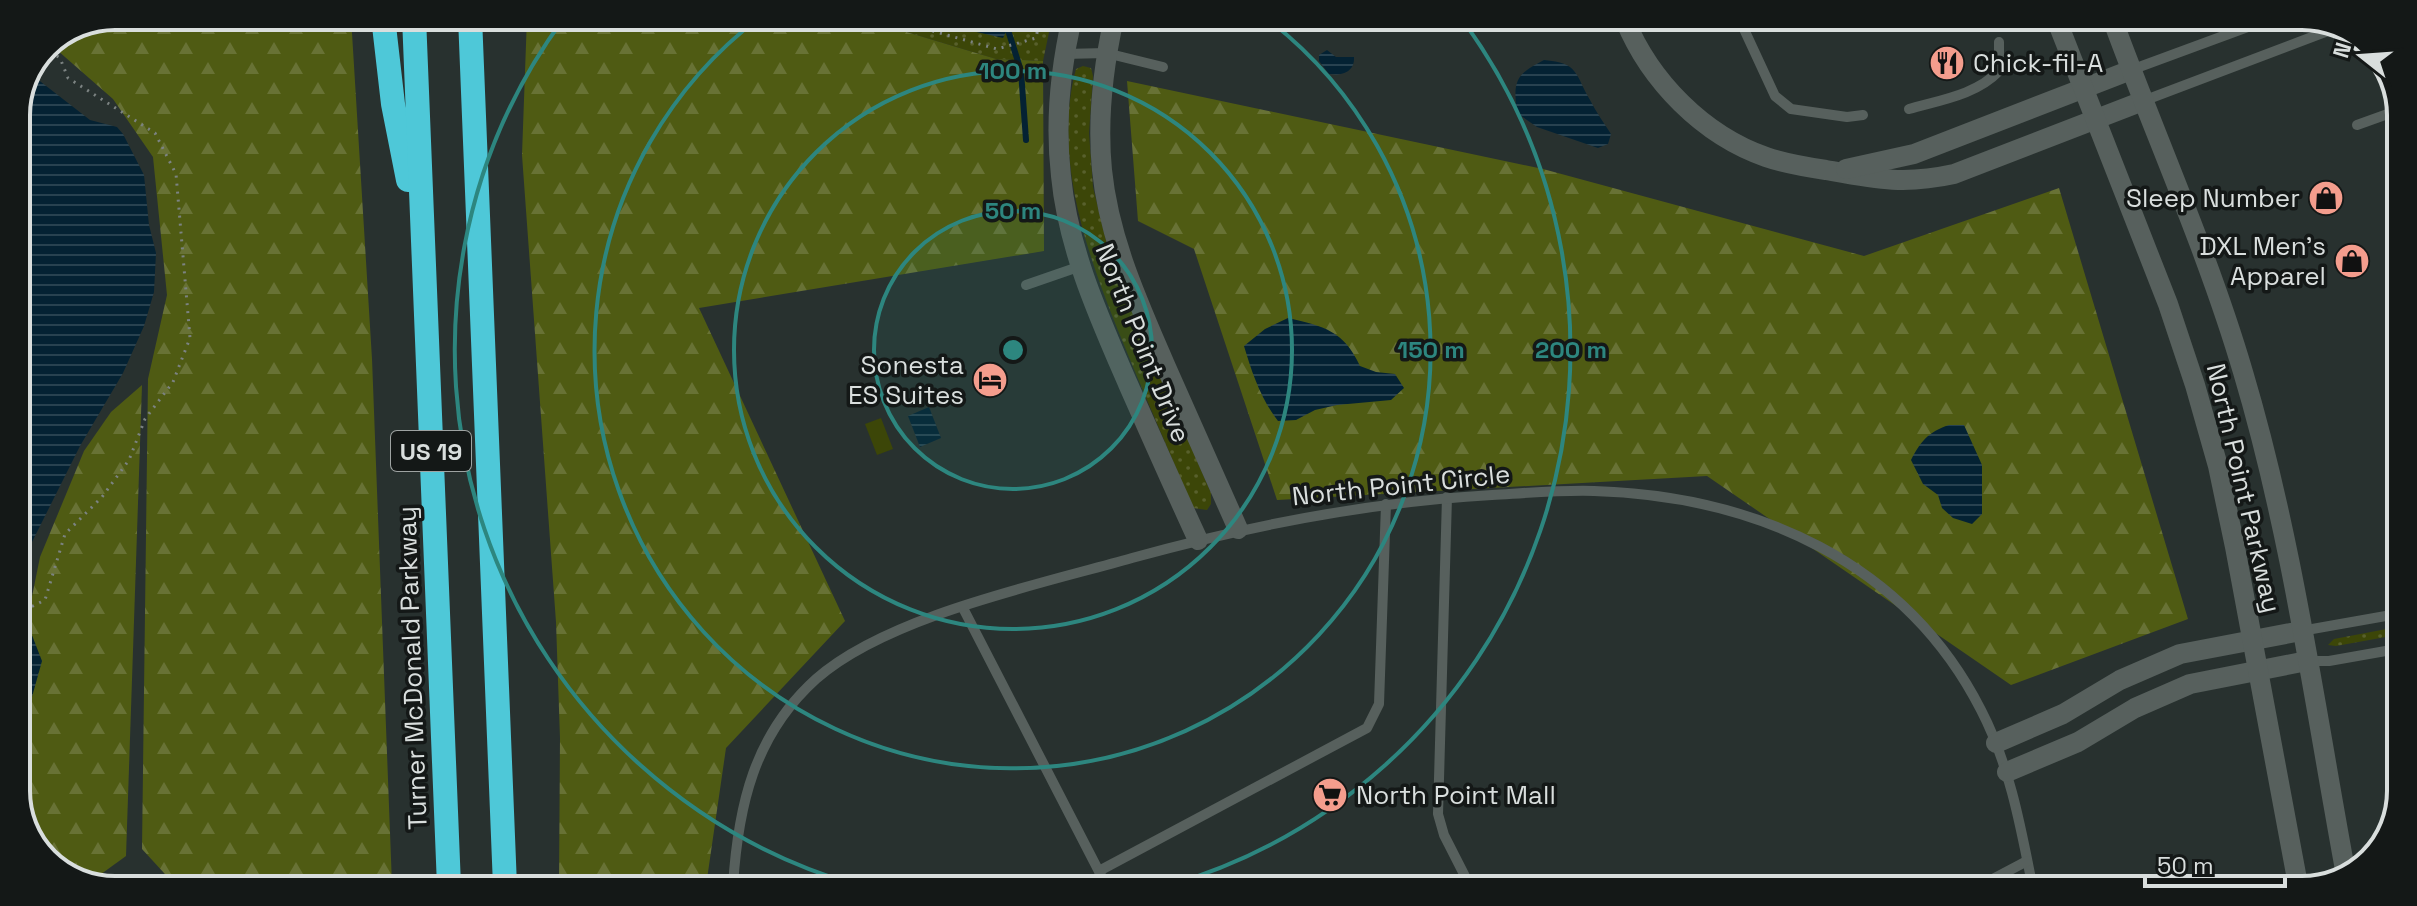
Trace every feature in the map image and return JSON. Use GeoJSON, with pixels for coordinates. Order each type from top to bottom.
{"type":"FeatureCollection","features":[{"type":"Feature","properties":{"kind":"highway"},"geometry":{"type":"LineString","coordinates":[[384,30],[393,104],[422,252]]}},
{"type":"Feature","properties":{"kind":"highway","name":"Turner McDonald Parkway"},"geometry":{"type":"LineString","coordinates":[[414,30],[449,876]]}},
{"type":"Feature","properties":{"kind":"highway","name":"US 19"},"geometry":{"type":"LineString","coordinates":[[471,30],[505,876]]}},
{"type":"Feature","properties":{"kind":"street","name":"North Point Drive"},"geometry":{"type":"LineString","coordinates":[[1069,30],[1064,54],[1059,133],[1061,177],[1068,219],[1097,313],[1198,540]]}},
{"type":"Feature","properties":{"kind":"street","name":"North Point Drive"},"geometry":{"type":"LineString","coordinates":[[1111,30],[1101,108],[1102,172],[1120,254],[1238,529]]}},
{"type":"Feature","properties":{"kind":"street"},"geometry":{"type":"LineString","coordinates":[[1630,30],[1645,61],[1687,109],[1711,127],[1764,156],[1793,166],[1892,181],[1923,181],[1954,174],[2143,101]]}},
{"type":"Feature","properties":{"kind":"street","name":"North Point Parkway"},"geometry":{"type":"LineString","coordinates":[[2061,30],[2168,304],[2218,466],[2296,876]]}},
{"type":"Feature","properties":{"kind":"street","name":"North Point Parkway"},"geometry":{"type":"LineString","coordinates":[[2116,30],[2215,287],[2243,370],[2266,454],[2344,865]]}},
{"type":"Feature","properties":{"kind":"street"},"geometry":{"type":"LineString","coordinates":[[1826,170],[1855,168],[1914,154],[2131,70]]}},
{"type":"Feature","properties":{"kind":"street"},"geometry":{"type":"LineString","coordinates":[[1996,743],[2063,714],[2152,665],[2180,654],[2301,631]]}},
{"type":"Feature","properties":{"kind":"street"},"geometry":{"type":"LineString","coordinates":[[2007,772],[2078,742],[2164,694],[2190,684],[2307,661]]}},
{"type":"Feature","properties":{"kind":"lane"},"geometry":{"type":"LineString","coordinates":[[1744,30],[1775,96],[1791,109],[1847,117],[1863,115]]}},
{"type":"Feature","properties":{"kind":"lane"},"geometry":{"type":"LineString","coordinates":[[2131,70],[2240,30]]}},
{"type":"Feature","properties":{"kind":"lane"},"geometry":{"type":"LineString","coordinates":[[2143,101],[2323,33]]}},
{"type":"Feature","properties":{"kind":"lane"},"geometry":{"type":"LineString","coordinates":[[1909,109],[1987,84],[1999,71],[1999,42]]}},
{"type":"Feature","properties":{"kind":"lane"},"geometry":{"type":"LineString","coordinates":[[1064,54],[1106,53],[1163,67]]}},
{"type":"Feature","properties":{"kind":"lane"},"geometry":{"type":"LineString","coordinates":[[2357,125],[2387,114]]}},
{"type":"Feature","properties":{"kind":"lane"},"geometry":{"type":"LineString","coordinates":[[1026,285],[1081,266]]}},
{"type":"Feature","properties":{"kind":"lane","name":"North Point Circle"},"geometry":{"type":"LineString","coordinates":[[734,876],[747,789],[768,739],[799,696],[832,666],[922,622],[1198,540],[1292,518],[1447,497],[1592,491],[1643,495],[1719,509],[1792,532],[1838,556],[1905,605],[1938,643],[1965,682],[1996,743],[2007,772],[2030,876]]}},
{"type":"Feature","properties":{"kind":"lane"},"geometry":{"type":"LineString","coordinates":[[1447,497],[1438,814],[1444,835],[1465,876]]}},
{"type":"Feature","properties":{"kind":"lane"},"geometry":{"type":"LineString","coordinates":[[1099,871],[1367,728],[1379,704],[1386,504]]}},
{"type":"Feature","properties":{"kind":"lane"},"geometry":{"type":"LineString","coordinates":[[963,608],[1102,876]]}},
{"type":"Feature","properties":{"kind":"lane"},"geometry":{"type":"LineString","coordinates":[[2301,631],[2387,616]]}},
{"type":"Feature","properties":{"kind":"lane"},"geometry":{"type":"LineString","coordinates":[[2307,661],[2329,661],[2387,651]]}},
{"type":"Feature","properties":{"kind":"lane"},"geometry":{"type":"LineString","coordinates":[[1999,876],[2027,861]]}},
{"type":"Feature","properties":{"kind":"path"},"geometry":{"type":"LineString","coordinates":[[929,30],[997,49],[1036,38],[1038,30]]}},
{"type":"Feature","properties":{"kind":"path"},"geometry":{"type":"LineString","coordinates":[[30,606],[45,600],[65,534],[102,497],[129,460],[145,419],[173,382],[190,338],[176,174],[155,133],[68,78],[60,58],[55,55]]}},
{"type":"Feature","properties":{"kind":"green space"},"geometry":{"type":"Polygon","coordinates":[[[115,30],[352,30],[372,359],[392,876],[167,876],[142,849],[148,379],[167,295],[153,157],[113,99],[59,52],[82,36],[115,30]]]}},
{"type":"Feature","properties":{"kind":"green space"},"geometry":{"type":"Polygon","coordinates":[[[527,30],[900,30],[996,59],[1043,61],[1044,251],[699,308],[845,621],[726,748],[707,876],[559,876],[560,738],[556,622],[522,155],[527,30]]]}},
{"type":"Feature","properties":{"kind":"green space"},"geometry":{"type":"Polygon","coordinates":[[[900,30],[1049,30],[1043,61],[996,59],[900,30]]]}},
{"type":"Feature","properties":{"kind":"green space"},"geometry":{"type":"Polygon","coordinates":[[[1083,66],[1091,68],[1093,76],[1089,133],[1093,187],[1112,265],[1211,493],[1211,504],[1207,510],[1193,508],[1107,302],[1082,225],[1073,186],[1069,107],[1076,69],[1083,66]]]}},
{"type":"Feature","properties":{"kind":"green space"},"geometry":{"type":"Polygon","coordinates":[[[1127,81],[1543,169],[1864,256],[2059,188],[2188,619],[2011,685],[1707,476],[1277,500],[1194,249],[1138,221],[1127,81]]]}},
{"type":"Feature","properties":{"kind":"green space"},"geometry":{"type":"Polygon","coordinates":[[[142,385],[126,856],[101,874],[87,872],[63,859],[47,843],[34,819],[30,797],[30,606],[40,557],[84,451],[111,412],[142,385]]]}},
{"type":"Feature","properties":{"kind":"green space"},"geometry":{"type":"Polygon","coordinates":[[[881,418],[893,449],[877,455],[865,424],[881,418]]]}},
{"type":"Feature","properties":{"kind":"green space"},"geometry":{"type":"Polygon","coordinates":[[[2387,629],[2387,637],[2328,645],[2334,639],[2387,629]]]}},
{"type":"Feature","properties":{"kind":"water"},"geometry":{"type":"Polygon","coordinates":[[[969,30],[1007,30],[1003,38],[969,30]]]}},
{"type":"Feature","properties":{"kind":"water"},"geometry":{"type":"Polygon","coordinates":[[[1327,50],[1336,57],[1354,57],[1350,69],[1329,74],[1319,61],[1319,55],[1327,50]]]}},
{"type":"Feature","properties":{"kind":"water"},"geometry":{"type":"Polygon","coordinates":[[[1544,60],[1564,64],[1574,71],[1611,134],[1608,144],[1598,148],[1537,127],[1517,113],[1515,93],[1518,80],[1527,70],[1544,60]]]}},
{"type":"Feature","properties":{"kind":"water"},"geometry":{"type":"Polygon","coordinates":[[[38,79],[90,120],[117,127],[123,134],[144,175],[149,225],[156,253],[154,292],[144,326],[123,373],[80,446],[30,546],[30,115],[38,79]]]}},
{"type":"Feature","properties":{"kind":"water"},"geometry":{"type":"Polygon","coordinates":[[[1288,318],[1332,332],[1347,345],[1360,366],[1395,374],[1404,388],[1391,400],[1337,405],[1315,410],[1296,420],[1278,421],[1258,385],[1244,346],[1265,329],[1288,318]]]}},
{"type":"Feature","properties":{"kind":"water"},"geometry":{"type":"Polygon","coordinates":[[[929,407],[941,438],[920,447],[908,416],[929,407]]]}},
{"type":"Feature","properties":{"kind":"water"},"geometry":{"type":"Polygon","coordinates":[[[1949,425],[1964,425],[1982,465],[1982,514],[1972,524],[1953,518],[1942,508],[1938,495],[1923,484],[1911,460],[1926,438],[1949,425]]]}},
{"type":"Feature","properties":{"kind":"water"},"geometry":{"type":"Polygon","coordinates":[[[30,630],[42,661],[30,704],[30,630]]]}},
{"type":"Feature","properties":{"kind":"waterway"},"geometry":{"type":"LineString","coordinates":[[1008,30],[1021,71],[1026,140]]}},
{"type":"Feature","properties":{"kind":"place","name":"Chick-fil-A"},"geometry":{"type":"Point","coordinates":[1947,63]}},
{"type":"Feature","properties":{"kind":"place","name":"Sleep Number"},"geometry":{"type":"Point","coordinates":[2326,198]}},
{"type":"Feature","properties":{"kind":"place","name":"DXL Men's Apparel"},"geometry":{"type":"Point","coordinates":[2352,261]}},
{"type":"Feature","properties":{"kind":"place","name":"Sonesta ES Suites"},"geometry":{"type":"Point","coordinates":[990,380]}},
{"type":"Feature","properties":{"kind":"place","name":"North Point Mall"},"geometry":{"type":"Point","coordinates":[1330,795]}}]}
